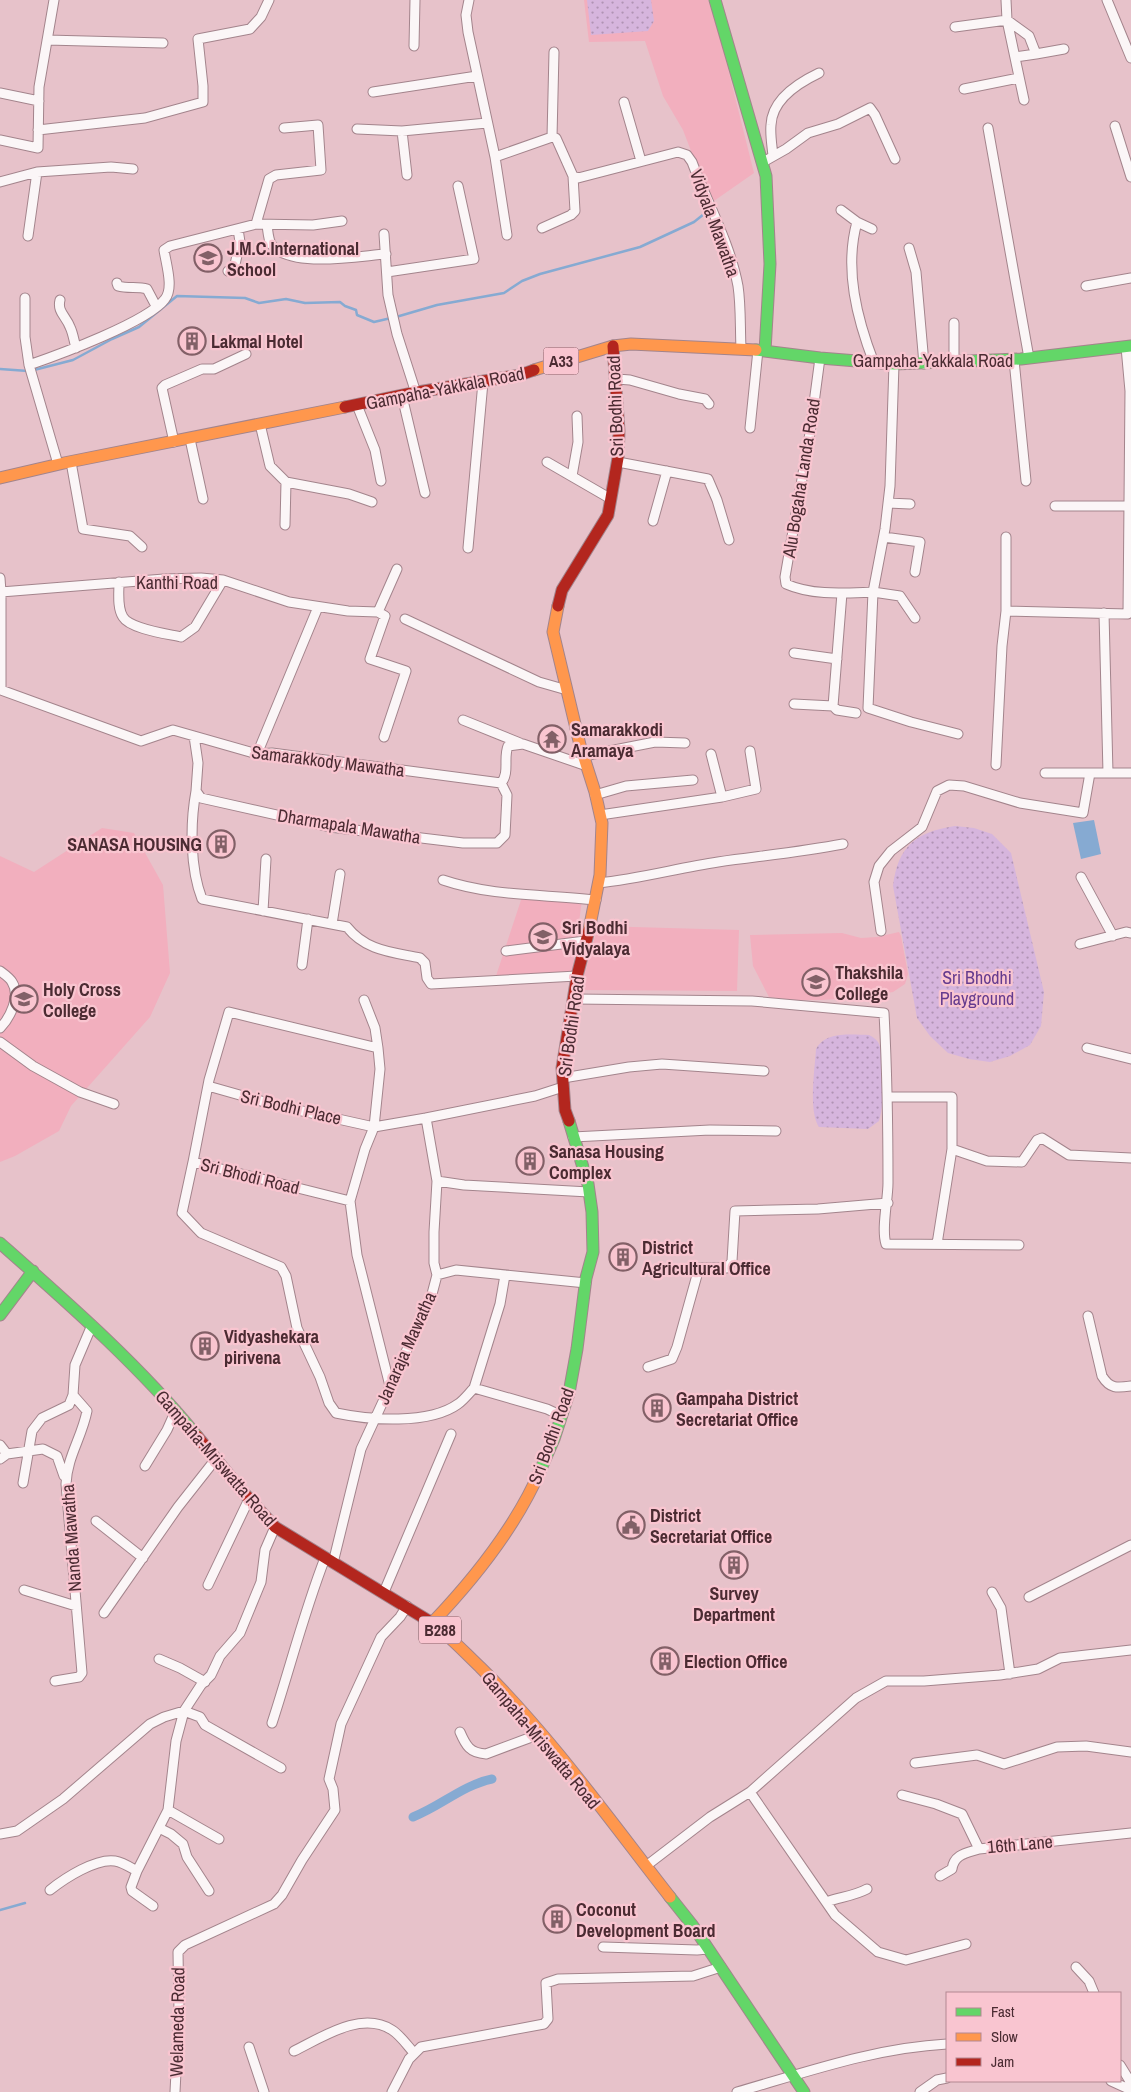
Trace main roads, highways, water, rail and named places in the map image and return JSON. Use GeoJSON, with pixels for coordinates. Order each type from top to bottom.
{"type":"FeatureCollection","features":[{"type":"Feature","properties":{"kind":"main road"},"geometry":{"type":"LineString","coordinates":[[715,0],[768,159],[770,264],[762,351]]}},
{"type":"Feature","properties":{"kind":"main road","name":"Gampaha-Yakkala Road"},"geometry":{"type":"LineString","coordinates":[[0,478],[58,464],[416,393],[520,375],[613,346],[660,344],[741,348],[874,363],[924,364],[1014,360],[1128,346]]}},
{"type":"Feature","properties":{"kind":"main road","name":"Sri Bodhi Road"},"geometry":{"type":"LineString","coordinates":[[432,1623],[467,1586],[529,1497],[554,1439],[569,1393],[586,1283],[593,1252],[589,1192],[565,1110],[563,1082],[568,1029],[577,976],[596,900],[602,842],[596,795],[553,632],[562,590],[608,515],[618,462],[619,431],[617,379],[613,346]]}},
{"type":"Feature","properties":{"kind":"main road","name":"Gampaha-Mriswatta Road"},"geometry":{"type":"LineString","coordinates":[[0,1243],[92,1325],[176,1410],[216,1460],[276,1527],[432,1623],[447,1635],[502,1689],[538,1731],[693,1926],[804,2092]]}},
{"type":"Feature","properties":{"kind":"main road"},"geometry":{"type":"LineString","coordinates":[[0,1315],[33,1271]]}},
{"type":"Feature","properties":{"kind":"water"},"geometry":{"type":"Polygon","coordinates":[[[1094,820],[1101,854],[1081,859],[1073,823],[1094,820]]]}},
{"type":"Feature","properties":{"kind":"waterway"},"geometry":{"type":"LineString","coordinates":[[396,317],[437,305],[504,293],[522,281],[540,274],[640,247],[694,222],[704,214]]}},
{"type":"Feature","properties":{"kind":"waterway"},"geometry":{"type":"LineString","coordinates":[[34,370],[73,360],[139,327],[177,296],[245,298],[259,303],[286,299],[305,303],[340,302],[356,310],[357,315],[374,322],[391,318]]}},
{"type":"Feature","properties":{"kind":"waterway"},"geometry":{"type":"LineString","coordinates":[[0,369],[28,371]]}},
{"type":"Feature","properties":{"kind":"waterway"},"geometry":{"type":"LineString","coordinates":[[413,1817],[471,1786],[492,1779]]}},
{"type":"Feature","properties":{"kind":"waterway"},"geometry":{"type":"LineString","coordinates":[[0,1910],[25,1903]]}},
{"type":"Feature","properties":{"kind":"place","name":"J.M.C.International School"},"geometry":{"type":"Point","coordinates":[208,258]}},
{"type":"Feature","properties":{"kind":"place","name":"Lakmal Hotel"},"geometry":{"type":"Point","coordinates":[192,341]}},
{"type":"Feature","properties":{"kind":"place","name":"Samarakkodi Aramaya"},"geometry":{"type":"Point","coordinates":[552,739]}},
{"type":"Feature","properties":{"kind":"place","name":"SANASA HOUSING"},"geometry":{"type":"Point","coordinates":[221,844]}},
{"type":"Feature","properties":{"kind":"place","name":"Sri Bodhi Vidyalaya"},"geometry":{"type":"Point","coordinates":[543,937]}},
{"type":"Feature","properties":{"kind":"place","name":"Thakshila College"},"geometry":{"type":"Point","coordinates":[816,982]}},
{"type":"Feature","properties":{"kind":"place","name":"Holy Cross College"},"geometry":{"type":"Point","coordinates":[24,999]}},
{"type":"Feature","properties":{"kind":"place","name":"Sanasa Housing Complex"},"geometry":{"type":"Point","coordinates":[530,1161]}},
{"type":"Feature","properties":{"kind":"place","name":"District Agricultural Office"},"geometry":{"type":"Point","coordinates":[623,1257]}},
{"type":"Feature","properties":{"kind":"place","name":"Vidyashekara pirivena"},"geometry":{"type":"Point","coordinates":[205,1346]}},
{"type":"Feature","properties":{"kind":"place","name":"Gampaha District Secretariat Office"},"geometry":{"type":"Point","coordinates":[657,1408]}},
{"type":"Feature","properties":{"kind":"place","name":"District Secretariat Office"},"geometry":{"type":"Point","coordinates":[631,1525]}},
{"type":"Feature","properties":{"kind":"place","name":"Survey Department"},"geometry":{"type":"Point","coordinates":[734,1565]}},
{"type":"Feature","properties":{"kind":"place","name":"Election Office"},"geometry":{"type":"Point","coordinates":[665,1661]}},
{"type":"Feature","properties":{"kind":"place","name":"Coconut Development Board"},"geometry":{"type":"Point","coordinates":[557,1919]}},
{"type":"Feature","properties":{"kind":"park label","name":"Sri Bhodhi Playground"},"geometry":{"type":"Point","coordinates":[977,988]}}]}
